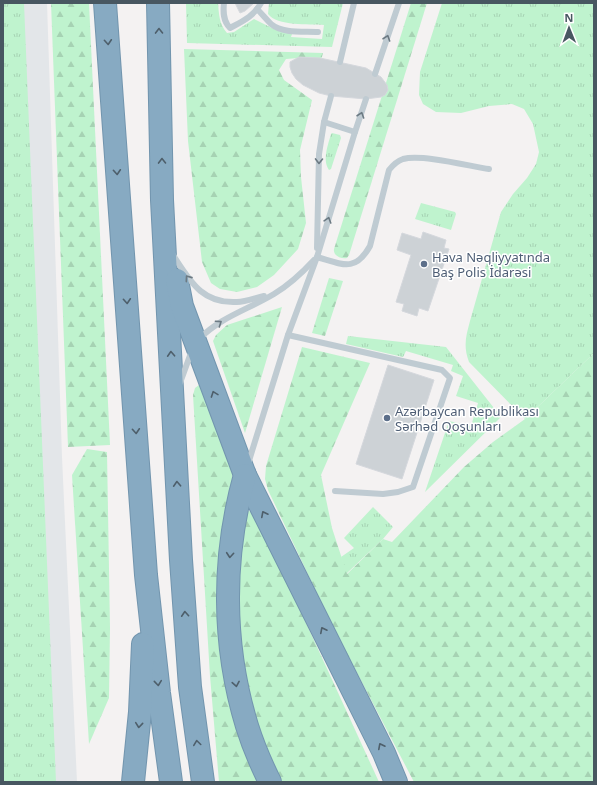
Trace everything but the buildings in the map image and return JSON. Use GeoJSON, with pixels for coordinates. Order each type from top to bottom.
{"type":"FeatureCollection","features":[{"type":"Feature","properties":{"kind":"highway"},"geometry":{"type":"LineString","coordinates":[[105,3],[146,575],[159,693],[172,782]]}},
{"type":"Feature","properties":{"kind":"highway"},"geometry":{"type":"LineString","coordinates":[[158,3],[162,200],[181,560],[189,680],[203,782]]}},
{"type":"Feature","properties":{"kind":"highway"},"geometry":{"type":"LineString","coordinates":[[162,200],[182,306],[245,476],[384,753],[396,782]]}},
{"type":"Feature","properties":{"kind":"highway"},"geometry":{"type":"LineString","coordinates":[[245,476],[236,505],[232,532],[228,572],[229,633],[232,662],[247,727],[270,782]]}},
{"type":"Feature","properties":{"kind":"highway"},"geometry":{"type":"LineString","coordinates":[[133,782],[140,712],[146,575]]}},
{"type":"Feature","properties":{"kind":"lane"},"geometry":{"type":"LineString","coordinates":[[224,3],[223,15],[226,24],[230,28],[246,20],[258,9],[261,3]]}},
{"type":"Feature","properties":{"kind":"lane"},"geometry":{"type":"LineString","coordinates":[[340,62],[354,3]]}},
{"type":"Feature","properties":{"kind":"lane"},"geometry":{"type":"LineString","coordinates":[[375,74],[399,3]]}},
{"type":"Feature","properties":{"kind":"lane"},"geometry":{"type":"LineString","coordinates":[[258,9],[272,25],[294,31],[318,32]]}},
{"type":"Feature","properties":{"kind":"lane"},"geometry":{"type":"LineString","coordinates":[[174,418],[180,382],[185,366],[196,344],[208,330],[220,321],[274,294],[295,279],[317,257],[319,154],[324,122],[331,96]]}},
{"type":"Feature","properties":{"kind":"lane"},"geometry":{"type":"LineString","coordinates":[[245,476],[288,335],[317,257],[366,99]]}},
{"type":"Feature","properties":{"kind":"lane"},"geometry":{"type":"LineString","coordinates":[[324,122],[355,132]]}},
{"type":"Feature","properties":{"kind":"lane"},"geometry":{"type":"LineString","coordinates":[[317,257],[349,265],[355,264],[365,256],[370,246],[389,170],[396,162],[404,159],[418,158],[489,169]]}},
{"type":"Feature","properties":{"kind":"lane"},"geometry":{"type":"LineString","coordinates":[[173,256],[191,282],[201,292],[213,299],[225,302],[238,302],[274,294]]}},
{"type":"Feature","properties":{"kind":"lane"},"geometry":{"type":"LineString","coordinates":[[288,335],[442,370],[450,378],[413,487],[398,492],[383,494],[336,491]]}},
{"type":"Feature","properties":{"kind":"shaded area"},"geometry":{"type":"Polygon","coordinates":[[[3,3],[47,3],[62,457],[77,782],[3,782],[3,3]]]}},
{"type":"Feature","properties":{"kind":"green space"},"geometry":{"type":"Polygon","coordinates":[[[3,3],[24,3],[56,782],[3,782],[3,3]]]}},
{"type":"Feature","properties":{"kind":"green space"},"geometry":{"type":"Polygon","coordinates":[[[51,3],[89,3],[110,445],[68,447],[51,3]]]}},
{"type":"Feature","properties":{"kind":"green space"},"geometry":{"type":"Polygon","coordinates":[[[186,3],[218,3],[221,22],[227,33],[234,32],[254,19],[274,29],[292,34],[291,37],[322,39],[324,25],[294,24],[278,21],[268,14],[269,3],[343,3],[332,47],[187,43],[186,3]]]}},
{"type":"Feature","properties":{"kind":"green space"},"geometry":{"type":"Polygon","coordinates":[[[411,3],[427,3],[349,255],[347,258],[342,258],[335,254],[334,249],[411,3]]]}},
{"type":"Feature","properties":{"kind":"green space"},"geometry":{"type":"Polygon","coordinates":[[[442,3],[594,3],[594,353],[525,419],[469,362],[466,351],[466,341],[467,331],[501,212],[536,164],[539,152],[533,124],[524,109],[512,104],[489,106],[461,113],[436,112],[423,104],[419,95],[420,72],[442,3]]]}},
{"type":"Feature","properties":{"kind":"green space"},"geometry":{"type":"Polygon","coordinates":[[[184,49],[323,53],[320,64],[299,58],[286,59],[279,70],[284,80],[312,100],[300,150],[301,177],[306,223],[298,249],[274,275],[257,287],[237,292],[220,289],[211,283],[202,262],[188,141],[184,49]]]}},
{"type":"Feature","properties":{"kind":"green space"},"geometry":{"type":"Polygon","coordinates":[[[332,133],[340,135],[341,138],[331,169],[329,170],[326,157],[327,148],[332,133]]]}},
{"type":"Feature","properties":{"kind":"green space"},"geometry":{"type":"Polygon","coordinates":[[[421,203],[455,212],[456,214],[451,230],[415,219],[421,203]]]}},
{"type":"Feature","properties":{"kind":"green space"},"geometry":{"type":"Polygon","coordinates":[[[329,278],[343,281],[325,336],[312,333],[329,278]]]}},
{"type":"Feature","properties":{"kind":"green space"},"geometry":{"type":"Polygon","coordinates":[[[282,307],[245,433],[213,341],[216,335],[227,325],[282,307]]]}},
{"type":"Feature","properties":{"kind":"green space"},"geometry":{"type":"Polygon","coordinates":[[[348,336],[446,347],[501,417],[425,492],[449,421],[471,426],[478,403],[456,396],[463,376],[451,371],[453,365],[406,351],[403,357],[346,344],[348,336]]]}},
{"type":"Feature","properties":{"kind":"green space"},"geometry":{"type":"Polygon","coordinates":[[[302,347],[370,363],[321,475],[332,528],[347,574],[383,539],[392,542],[464,467],[493,442],[525,419],[594,353],[594,782],[414,782],[332,625],[268,490],[265,479],[266,466],[302,347]]]}},
{"type":"Feature","properties":{"kind":"green space"},"geometry":{"type":"Polygon","coordinates":[[[199,385],[202,388],[227,454],[232,473],[232,491],[223,566],[262,782],[219,782],[210,676],[193,395],[195,388],[199,385]]]}},
{"type":"Feature","properties":{"kind":"green space"},"geometry":{"type":"Polygon","coordinates":[[[87,449],[107,452],[110,628],[109,698],[89,744],[72,475],[87,449]]]}},
{"type":"Feature","properties":{"kind":"green space"},"geometry":{"type":"Polygon","coordinates":[[[373,507],[393,527],[383,539],[346,574],[341,557],[354,548],[344,538],[373,507]]]}},
{"type":"Feature","properties":{"kind":"green space"},"geometry":{"type":"Polygon","coordinates":[[[249,511],[257,516],[379,782],[277,782],[256,736],[233,619],[244,512],[249,511]]]}},
{"type":"Feature","properties":{"kind":"place","name":"Hava Nəqliyyatında Baş Polis İdarəsi"},"geometry":{"type":"Point","coordinates":[424,264]}},
{"type":"Feature","properties":{"kind":"place","name":"Azərbaycan Republikası Sərhəd Qoşunları"},"geometry":{"type":"Point","coordinates":[387,418]}}]}
